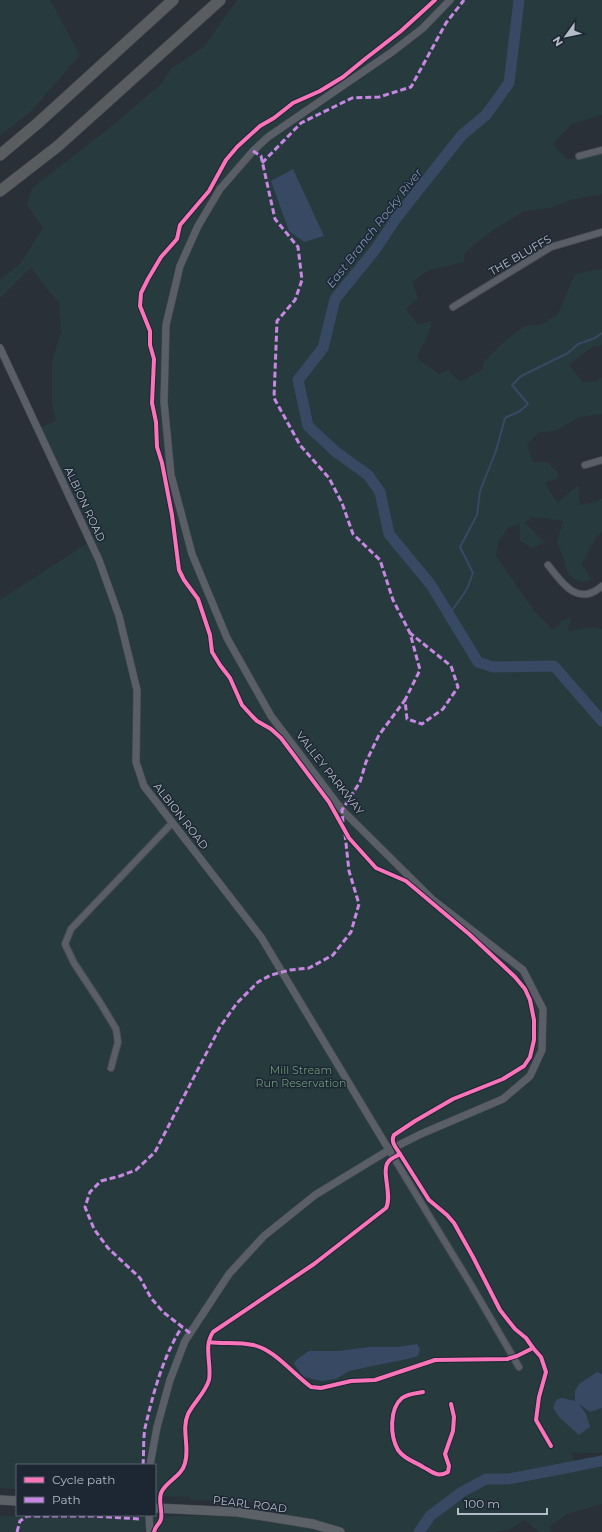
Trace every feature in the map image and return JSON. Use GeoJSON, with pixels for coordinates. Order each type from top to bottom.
{"type":"FeatureCollection","features":[{"type":"Feature","properties":{"kind":"highway"},"geometry":{"type":"LineString","coordinates":[[0,155],[38,123],[173,0]]}},
{"type":"Feature","properties":{"kind":"highway"},"geometry":{"type":"LineString","coordinates":[[0,191],[58,146],[220,0]]}},
{"type":"Feature","properties":{"kind":"main road"},"geometry":{"type":"LineString","coordinates":[[0,1500],[16,1501]]}},
{"type":"Feature","properties":{"kind":"main road","name":"PEARL ROAD"},"geometry":{"type":"LineString","coordinates":[[156,1508],[238,1512],[313,1524],[340,1532]]}},
{"type":"Feature","properties":{"kind":"street","name":"VALLEY PARKWAY"},"geometry":{"type":"LineString","coordinates":[[150,1464],[157,1427],[170,1380],[185,1341],[229,1274],[264,1236],[315,1195],[389,1150],[421,1134],[503,1099],[530,1076],[542,1050],[543,1009],[523,970],[433,900],[342,810],[271,716],[227,638],[192,554],[171,475],[164,402],[166,325],[180,266],[198,226],[220,189],[253,151],[268,137],[392,52],[423,28],[450,0]]}},
{"type":"Feature","properties":{"kind":"street"},"geometry":{"type":"LineString","coordinates":[[579,156],[602,150]]}},
{"type":"Feature","properties":{"kind":"street","name":"THE BLUFFS"},"geometry":{"type":"LineString","coordinates":[[453,307],[551,247],[602,232]]}},
{"type":"Feature","properties":{"kind":"street","name":"ALBION ROAD"},"geometry":{"type":"LineString","coordinates":[[0,348],[98,560],[119,616],[137,690],[136,762],[144,786],[261,937],[389,1150]]}},
{"type":"Feature","properties":{"kind":"street"},"geometry":{"type":"LineString","coordinates":[[585,465],[602,460]]}},
{"type":"Feature","properties":{"kind":"street"},"geometry":{"type":"LineString","coordinates":[[548,565],[566,586],[574,592],[585,595],[595,592],[602,586]]}},
{"type":"Feature","properties":{"kind":"street"},"geometry":{"type":"LineString","coordinates":[[111,1068],[118,1042],[116,1029],[74,962],[65,944],[71,929],[172,823]]}},
{"type":"Feature","properties":{"kind":"street"},"geometry":{"type":"LineString","coordinates":[[389,1150],[519,1367]]}},
{"type":"Feature","properties":{"kind":"street"},"geometry":{"type":"LineString","coordinates":[[149,1516],[150,1532]]}},
{"type":"Feature","properties":{"kind":"green space"},"geometry":{"type":"Polygon","coordinates":[[[0,0],[50,0],[80,55],[32,110],[0,136],[0,0]]]}},
{"type":"Feature","properties":{"kind":"green space","name":"Mill Stream Run Reservation"},"geometry":{"type":"Polygon","coordinates":[[[237,0],[602,0],[602,115],[572,124],[553,144],[567,159],[589,157],[602,153],[602,194],[571,200],[550,208],[524,211],[495,229],[472,246],[464,254],[464,262],[429,270],[412,282],[418,298],[406,309],[418,325],[431,321],[431,327],[417,358],[439,374],[448,370],[460,382],[482,370],[484,362],[507,339],[525,326],[541,325],[558,314],[575,274],[602,269],[602,345],[592,347],[569,365],[583,382],[595,382],[602,377],[602,414],[580,417],[555,431],[540,432],[527,445],[533,462],[547,462],[558,472],[558,478],[545,483],[557,503],[578,485],[580,505],[597,502],[602,498],[602,532],[596,537],[582,564],[592,580],[580,582],[570,576],[557,543],[563,521],[533,517],[525,523],[544,542],[547,542],[532,548],[520,541],[520,524],[508,527],[498,543],[496,556],[532,608],[553,630],[562,621],[571,618],[568,631],[593,627],[602,629],[602,1452],[571,1452],[577,1471],[602,1467],[602,1504],[567,1514],[549,1527],[552,1532],[539,1532],[525,1520],[509,1530],[493,1532],[0,1532],[0,1516],[215,1516],[286,1519],[275,1503],[190,1500],[190,1497],[163,1496],[156,1494],[156,1464],[16,1464],[16,1489],[0,1488],[0,600],[89,542],[37,429],[56,421],[52,403],[52,362],[61,332],[59,302],[46,288],[31,267],[0,298],[0,280],[20,264],[43,228],[27,205],[32,188],[107,130],[160,85],[171,69],[204,47],[237,0]]]}},
{"type":"Feature","properties":{"kind":"water"},"geometry":{"type":"Polygon","coordinates":[[[293,169],[324,236],[304,242],[289,231],[271,181],[293,169]]]}},
{"type":"Feature","properties":{"kind":"water"},"geometry":{"type":"Polygon","coordinates":[[[417,1344],[420,1349],[418,1356],[349,1371],[336,1379],[322,1381],[304,1377],[294,1364],[296,1360],[309,1351],[338,1351],[369,1347],[397,1347],[417,1344]]]}},
{"type":"Feature","properties":{"kind":"water"},"geometry":{"type":"Polygon","coordinates":[[[597,1372],[602,1374],[602,1408],[590,1412],[579,1404],[586,1414],[590,1427],[579,1435],[559,1417],[553,1408],[556,1400],[562,1398],[575,1401],[575,1391],[579,1384],[597,1372]]]}},
{"type":"Feature","properties":{"kind":"waterway","name":"East Branch Rocky River"},"geometry":{"type":"LineString","coordinates":[[519,0],[509,83],[486,115],[462,135],[397,217],[375,250],[335,299],[323,348],[298,380],[308,426],[336,452],[368,475],[380,492],[389,534],[431,585],[478,662],[493,667],[554,666],[602,721]]}},
{"type":"Feature","properties":{"kind":"waterway"},"geometry":{"type":"LineString","coordinates":[[449,615],[467,589],[473,573],[460,547],[477,515],[480,491],[496,451],[505,418],[520,411],[528,404],[512,385],[521,376],[568,353],[578,344],[595,338],[602,333]]}},
{"type":"Feature","properties":{"kind":"waterway","name":"East Branch Rocky River"},"geometry":{"type":"LineString","coordinates":[[419,1532],[430,1516],[462,1492],[486,1479],[508,1479],[602,1461]]}},
{"type":"Feature","properties":{"kind":"marked path"},"geometry":{"type":"LineString","coordinates":[[262,163],[301,123],[352,98],[379,97],[411,87],[446,23],[464,0]]}},
{"type":"Feature","properties":{"kind":"marked path"},"geometry":{"type":"LineString","coordinates":[[253,151],[261,156],[275,219],[298,247],[302,280],[295,300],[277,321],[274,398],[300,445],[329,478],[342,503],[353,534],[380,560],[393,600],[410,633],[420,670],[405,700],[407,719],[422,724],[443,709],[458,687],[451,666],[410,633]]}},
{"type":"Feature","properties":{"kind":"marked path"},"geometry":{"type":"LineString","coordinates":[[343,822],[342,810],[360,782],[366,762],[379,735],[405,700]]}},
{"type":"Feature","properties":{"kind":"marked path"},"geometry":{"type":"LineString","coordinates":[[190,1333],[163,1312],[151,1298],[140,1278],[108,1248],[94,1229],[85,1207],[90,1192],[101,1181],[136,1170],[155,1152],[220,1027],[237,1003],[258,982],[271,975],[290,970],[309,968],[333,955],[351,932],[359,904],[349,871],[345,834]]}},
{"type":"Feature","properties":{"kind":"marked path"},"geometry":{"type":"LineString","coordinates":[[143,1464],[145,1428],[155,1389],[169,1350],[182,1327]]}},
{"type":"Feature","properties":{"kind":"marked path"},"geometry":{"type":"LineString","coordinates":[[17,1532],[20,1521],[27,1516],[92,1516],[140,1519]]}},
{"type":"Feature","properties":{"kind":"cycle path"},"geometry":{"type":"LineString","coordinates":[[154,1532],[161,1519],[160,1497],[162,1491],[178,1475],[185,1463],[187,1451],[185,1432],[186,1420],[190,1410],[205,1389],[209,1380],[208,1350],[210,1338],[213,1332],[314,1264],[386,1208],[388,1203],[386,1176],[387,1165],[390,1160],[400,1154],[393,1143],[394,1135],[453,1099],[503,1079],[524,1066],[530,1057],[534,1040],[534,1020],[530,1000],[525,989],[515,977],[469,934],[406,881],[376,868],[349,838],[329,802],[281,738],[271,729],[257,721],[242,705],[230,678],[212,652],[210,635],[198,599],[184,580],[179,570],[172,515],[162,463],[157,447],[156,422],[152,403],[154,359],[150,345],[150,331],[140,306],[141,293],[161,257],[177,239],[180,225],[209,191],[226,160],[237,147],[260,126],[274,118],[293,103],[320,91],[343,77],[401,31],[435,0]]}},
{"type":"Feature","properties":{"kind":"cycle path"},"geometry":{"type":"LineString","coordinates":[[209,1342],[247,1344],[261,1347],[276,1357],[311,1387],[321,1388],[351,1381],[375,1380],[435,1360],[507,1359],[533,1348],[526,1338],[515,1329],[500,1310],[454,1223],[429,1200],[400,1154]]}},
{"type":"Feature","properties":{"kind":"cycle path"},"geometry":{"type":"LineString","coordinates":[[533,1348],[541,1357],[546,1372],[539,1397],[536,1420],[551,1446]]}},
{"type":"Feature","properties":{"kind":"cycle path"},"geometry":{"type":"LineString","coordinates":[[423,1392],[402,1398],[398,1403],[393,1416],[393,1438],[398,1450],[404,1456],[438,1474],[448,1472],[449,1466],[445,1454],[453,1431],[454,1417],[451,1404]]}}]}
